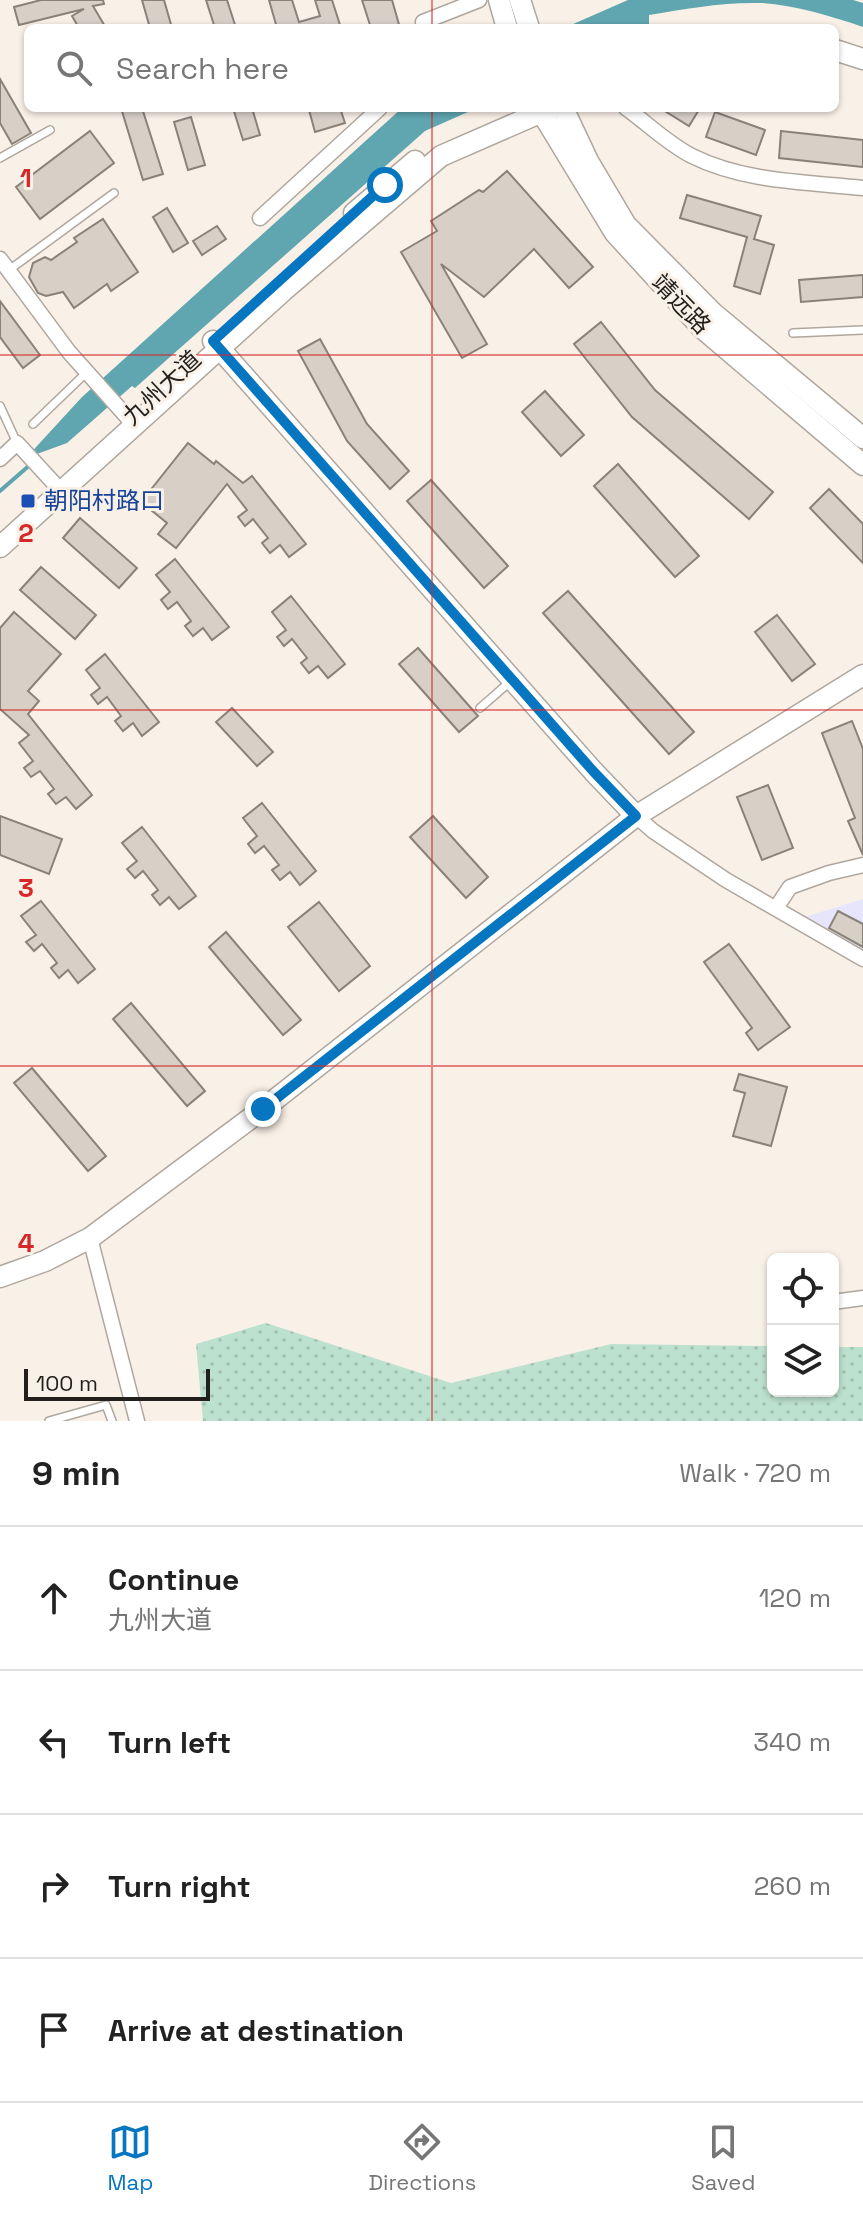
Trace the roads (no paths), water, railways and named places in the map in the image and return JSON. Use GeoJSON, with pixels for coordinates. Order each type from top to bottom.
{"type":"FeatureCollection","features":[{"type":"Feature","properties":{"kind":"main road"},"geometry":{"type":"LineString","coordinates":[[499,0],[505,24]]}},
{"type":"Feature","properties":{"kind":"main road"},"geometry":{"type":"LineString","coordinates":[[520,0],[528,24]]}},
{"type":"Feature","properties":{"kind":"main road"},"geometry":{"type":"LineString","coordinates":[[839,51],[863,59]]}},
{"type":"Feature","properties":{"kind":"main road","name":"九州大道"},"geometry":{"type":"LineString","coordinates":[[0,537],[60,489],[127,418],[217,345],[385,185],[437,145],[530,112]]}},
{"type":"Feature","properties":{"kind":"main road","name":"靖远路"},"geometry":{"type":"LineString","coordinates":[[540,112],[625,243],[702,328],[863,465]]}},
{"type":"Feature","properties":{"kind":"main road","name":"靖远路"},"geometry":{"type":"LineString","coordinates":[[565,112],[588,161],[626,225],[713,313],[863,438]]}},
{"type":"Feature","properties":{"kind":"main road"},"geometry":{"type":"LineString","coordinates":[[217,345],[636,816]]}},
{"type":"Feature","properties":{"kind":"main road"},"geometry":{"type":"LineString","coordinates":[[0,547],[60,489]]}},
{"type":"Feature","properties":{"kind":"main road"},"geometry":{"type":"LineString","coordinates":[[0,1277],[45,1261],[90,1238],[263,1109],[636,816],[863,675]]}},
{"type":"Feature","properties":{"kind":"street"},"geometry":{"type":"LineString","coordinates":[[423,22],[479,0]]}},
{"type":"Feature","properties":{"kind":"street"},"geometry":{"type":"LineString","coordinates":[[260,218],[376,112]]}},
{"type":"Feature","properties":{"kind":"street"},"geometry":{"type":"LineString","coordinates":[[631,112],[688,154],[712,165],[746,175],[863,188]]}},
{"type":"Feature","properties":{"kind":"street"},"geometry":{"type":"LineString","coordinates":[[4,265],[127,418]]}},
{"type":"Feature","properties":{"kind":"street"},"geometry":{"type":"LineString","coordinates":[[0,459],[17,443],[60,489]]}},
{"type":"Feature","properties":{"kind":"street"},"geometry":{"type":"LineString","coordinates":[[636,816],[726,880],[863,959]]}},
{"type":"Feature","properties":{"kind":"street"},"geometry":{"type":"LineString","coordinates":[[776,908],[790,887],[863,865]]}},
{"type":"Feature","properties":{"kind":"street"},"geometry":{"type":"LineString","coordinates":[[90,1238],[137,1421]]}},
{"type":"Feature","properties":{"kind":"street"},"geometry":{"type":"LineString","coordinates":[[839,1301],[863,1298]]}},
{"type":"Feature","properties":{"kind":"lane"},"geometry":{"type":"LineString","coordinates":[[0,158],[50,130]]}},
{"type":"Feature","properties":{"kind":"lane"},"geometry":{"type":"LineString","coordinates":[[4,265],[114,193]]}},
{"type":"Feature","properties":{"kind":"lane"},"geometry":{"type":"LineString","coordinates":[[793,333],[863,330]]}},
{"type":"Feature","properties":{"kind":"lane"},"geometry":{"type":"LineString","coordinates":[[33,424],[91,377]]}},
{"type":"Feature","properties":{"kind":"lane"},"geometry":{"type":"LineString","coordinates":[[0,406],[17,443]]}},
{"type":"Feature","properties":{"kind":"lane"},"geometry":{"type":"LineString","coordinates":[[480,708],[514,679]]}},
{"type":"Feature","properties":{"kind":"lane"},"geometry":{"type":"LineString","coordinates":[[49,1421],[106,1405],[112,1421]]}},
{"type":"Feature","properties":{"kind":"water"},"geometry":{"type":"Polygon","coordinates":[[[628,0],[853,0],[863,3],[863,27],[799,9],[746,3],[649,15],[649,24],[573,24],[628,0]]]}},
{"type":"Feature","properties":{"kind":"water"},"geometry":{"type":"Polygon","coordinates":[[[398,112],[468,112],[425,131],[135,388],[132,386],[67,443],[26,458],[82,397],[398,112]]]}},
{"type":"Feature","properties":{"kind":"waterway"},"geometry":{"type":"LineString","coordinates":[[0,491],[31,464]]}},
{"type":"Feature","properties":{"kind":"place","name":"朝阳村路口"},"geometry":{"type":"Point","coordinates":[28,501]}}]}
